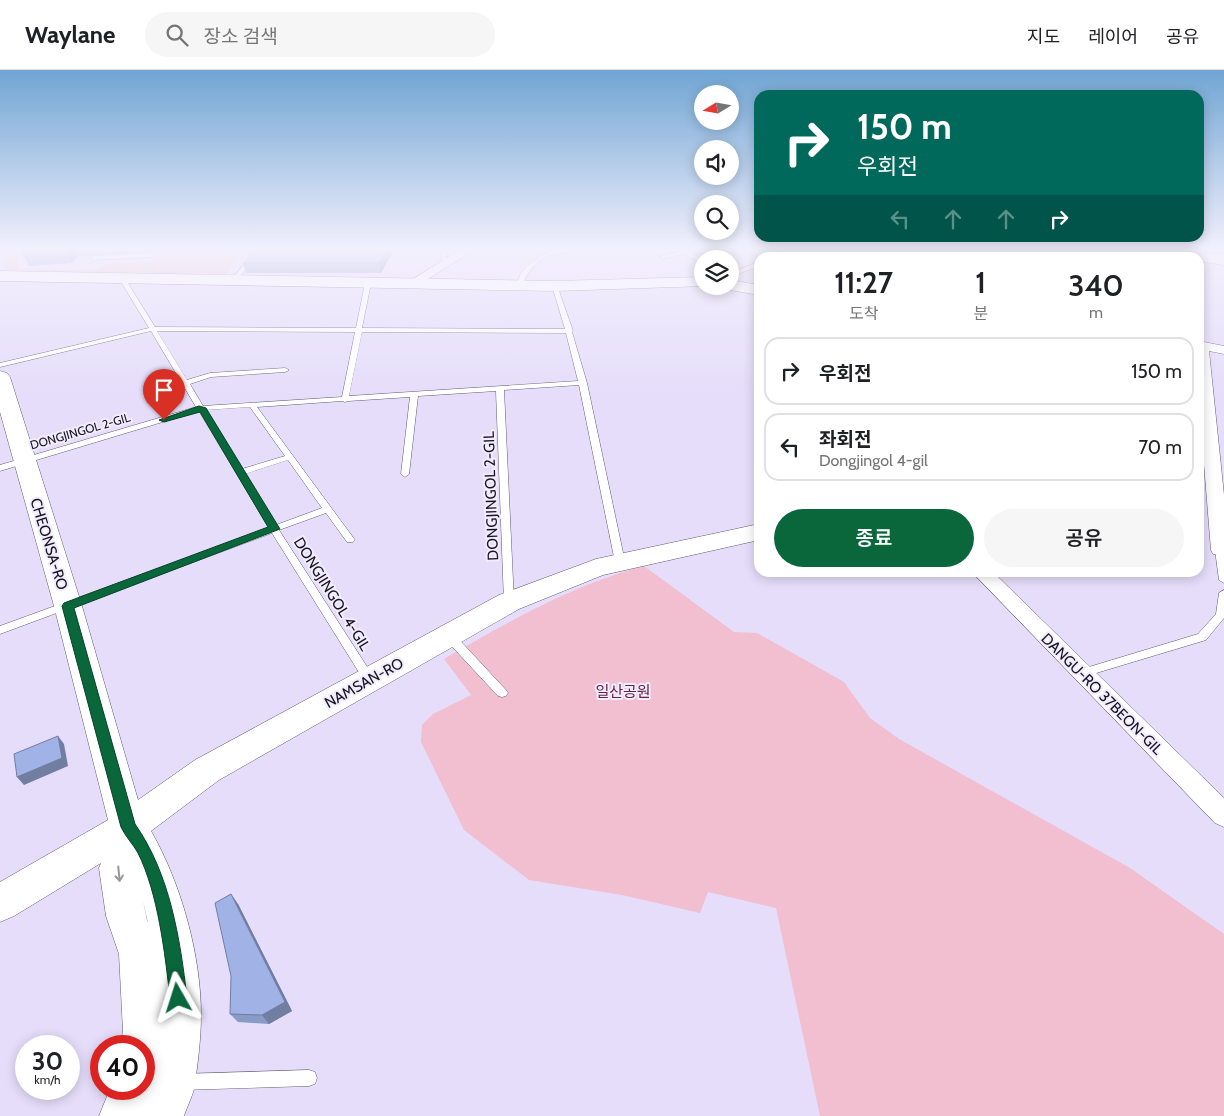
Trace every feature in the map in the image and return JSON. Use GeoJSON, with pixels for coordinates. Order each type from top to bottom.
{"type":"FeatureCollection","features":[{"type":"Feature","properties":{"kind":"street"},"geometry":{"type":"LineString","coordinates":[[1204,347],[1224,350]]}},
{"type":"Feature","properties":{"kind":"street","name":"CHEONSA-RO"},"geometry":{"type":"LineString","coordinates":[[0,377],[12,464],[68,606],[128,827],[144,850],[162,900],[173,948],[180,1014],[155,1086]]}},
{"type":"Feature","properties":{"kind":"street"},"geometry":{"type":"LineString","coordinates":[[1204,399],[1224,403]]}},
{"type":"Feature","properties":{"kind":"street"},"geometry":{"type":"LineString","coordinates":[[1204,437],[1212,470],[1220,550]]}},
{"type":"Feature","properties":{"kind":"street","name":"NAMSAN-RO"},"geometry":{"type":"LineString","coordinates":[[0,903],[128,827],[207,770],[509,602],[587,571],[754,533]]}},
{"type":"Feature","properties":{"kind":"street","name":"DANGU-RO 37BEON-GIL"},"geometry":{"type":"LineString","coordinates":[[986,577],[1224,815]]}},
{"type":"Feature","properties":{"kind":"street","name":"CHEONSA-RO"},"geometry":{"type":"LineString","coordinates":[[128,827],[118,868],[126,916],[139,954],[144,1035]]}},
{"type":"Feature","properties":{"kind":"street","name":"CHEONSA-RO"},"geometry":{"type":"LineString","coordinates":[[122,1116],[143,1100]]}},
{"type":"Feature","properties":{"kind":"lane","name":"DONGJINGOL 4-GIL"},"geometry":{"type":"LineString","coordinates":[[135,299],[274,529],[370,679]]}},
{"type":"Feature","properties":{"kind":"lane"},"geometry":{"type":"LineString","coordinates":[[345,400],[365,299]]}},
{"type":"Feature","properties":{"kind":"lane"},"geometry":{"type":"LineString","coordinates":[[559,299],[570,331],[583,384],[620,562]]}},
{"type":"Feature","properties":{"kind":"lane"},"geometry":{"type":"LineString","coordinates":[[0,365],[153,329],[570,331]]}},
{"type":"Feature","properties":{"kind":"lane"},"geometry":{"type":"LineString","coordinates":[[186,383],[210,375],[285,370]]}},
{"type":"Feature","properties":{"kind":"lane","name":"DONGJINGOL 2-GIL"},"geometry":{"type":"LineString","coordinates":[[12,464],[202,408],[583,384]]}},
{"type":"Feature","properties":{"kind":"lane","name":"DONGJINGOL 2-GIL"},"geometry":{"type":"LineString","coordinates":[[500,389],[509,602]]}},
{"type":"Feature","properties":{"kind":"lane"},"geometry":{"type":"LineString","coordinates":[[405,474],[414,395]]}},
{"type":"Feature","properties":{"kind":"lane"},"geometry":{"type":"LineString","coordinates":[[253,406],[350,540]]}},
{"type":"Feature","properties":{"kind":"lane"},"geometry":{"type":"LineString","coordinates":[[241,472],[290,457]]}},
{"type":"Feature","properties":{"kind":"lane"},"geometry":{"type":"LineString","coordinates":[[0,630],[327,509]]}},
{"type":"Feature","properties":{"kind":"lane"},"geometry":{"type":"LineString","coordinates":[[1220,550],[1224,580]]}},
{"type":"Feature","properties":{"kind":"lane"},"geometry":{"type":"LineString","coordinates":[[1083,674],[1202,637],[1221,615],[1224,593]]}},
{"type":"Feature","properties":{"kind":"lane"},"geometry":{"type":"LineString","coordinates":[[449,636],[502,693]]}},
{"type":"Feature","properties":{"kind":"lane"},"geometry":{"type":"LineString","coordinates":[[155,1092],[309,1078]]}},
{"type":"Feature","properties":{"kind":"green space","name":"일산공원"},"geometry":{"type":"Polygon","coordinates":[[[644,566],[734,632],[757,633],[844,682],[870,718],[899,739],[1130,868],[1224,934],[1224,1116],[820,1116],[776,908],[708,892],[700,913],[622,895],[529,880],[464,830],[421,742],[422,725],[433,714],[471,695],[444,659],[516,618],[566,594],[592,583],[644,566]]]}},
{"type":"Feature","properties":{"kind":"building"},"geometry":{"type":"Polygon","coordinates":[[[58,736],[62,758],[17,777],[14,754],[58,736]]]}},
{"type":"Feature","properties":{"kind":"building"},"geometry":{"type":"Polygon","coordinates":[[[231,894],[285,1002],[262,1015],[230,1014],[231,976],[215,903],[231,894]]]}},
{"type":"Feature","properties":{"kind":"route"},"geometry":{"type":"LineString","coordinates":[[164,420],[202,408],[274,529],[68,606],[128,827],[144,850],[162,900],[173,948],[178,998]]}}]}
